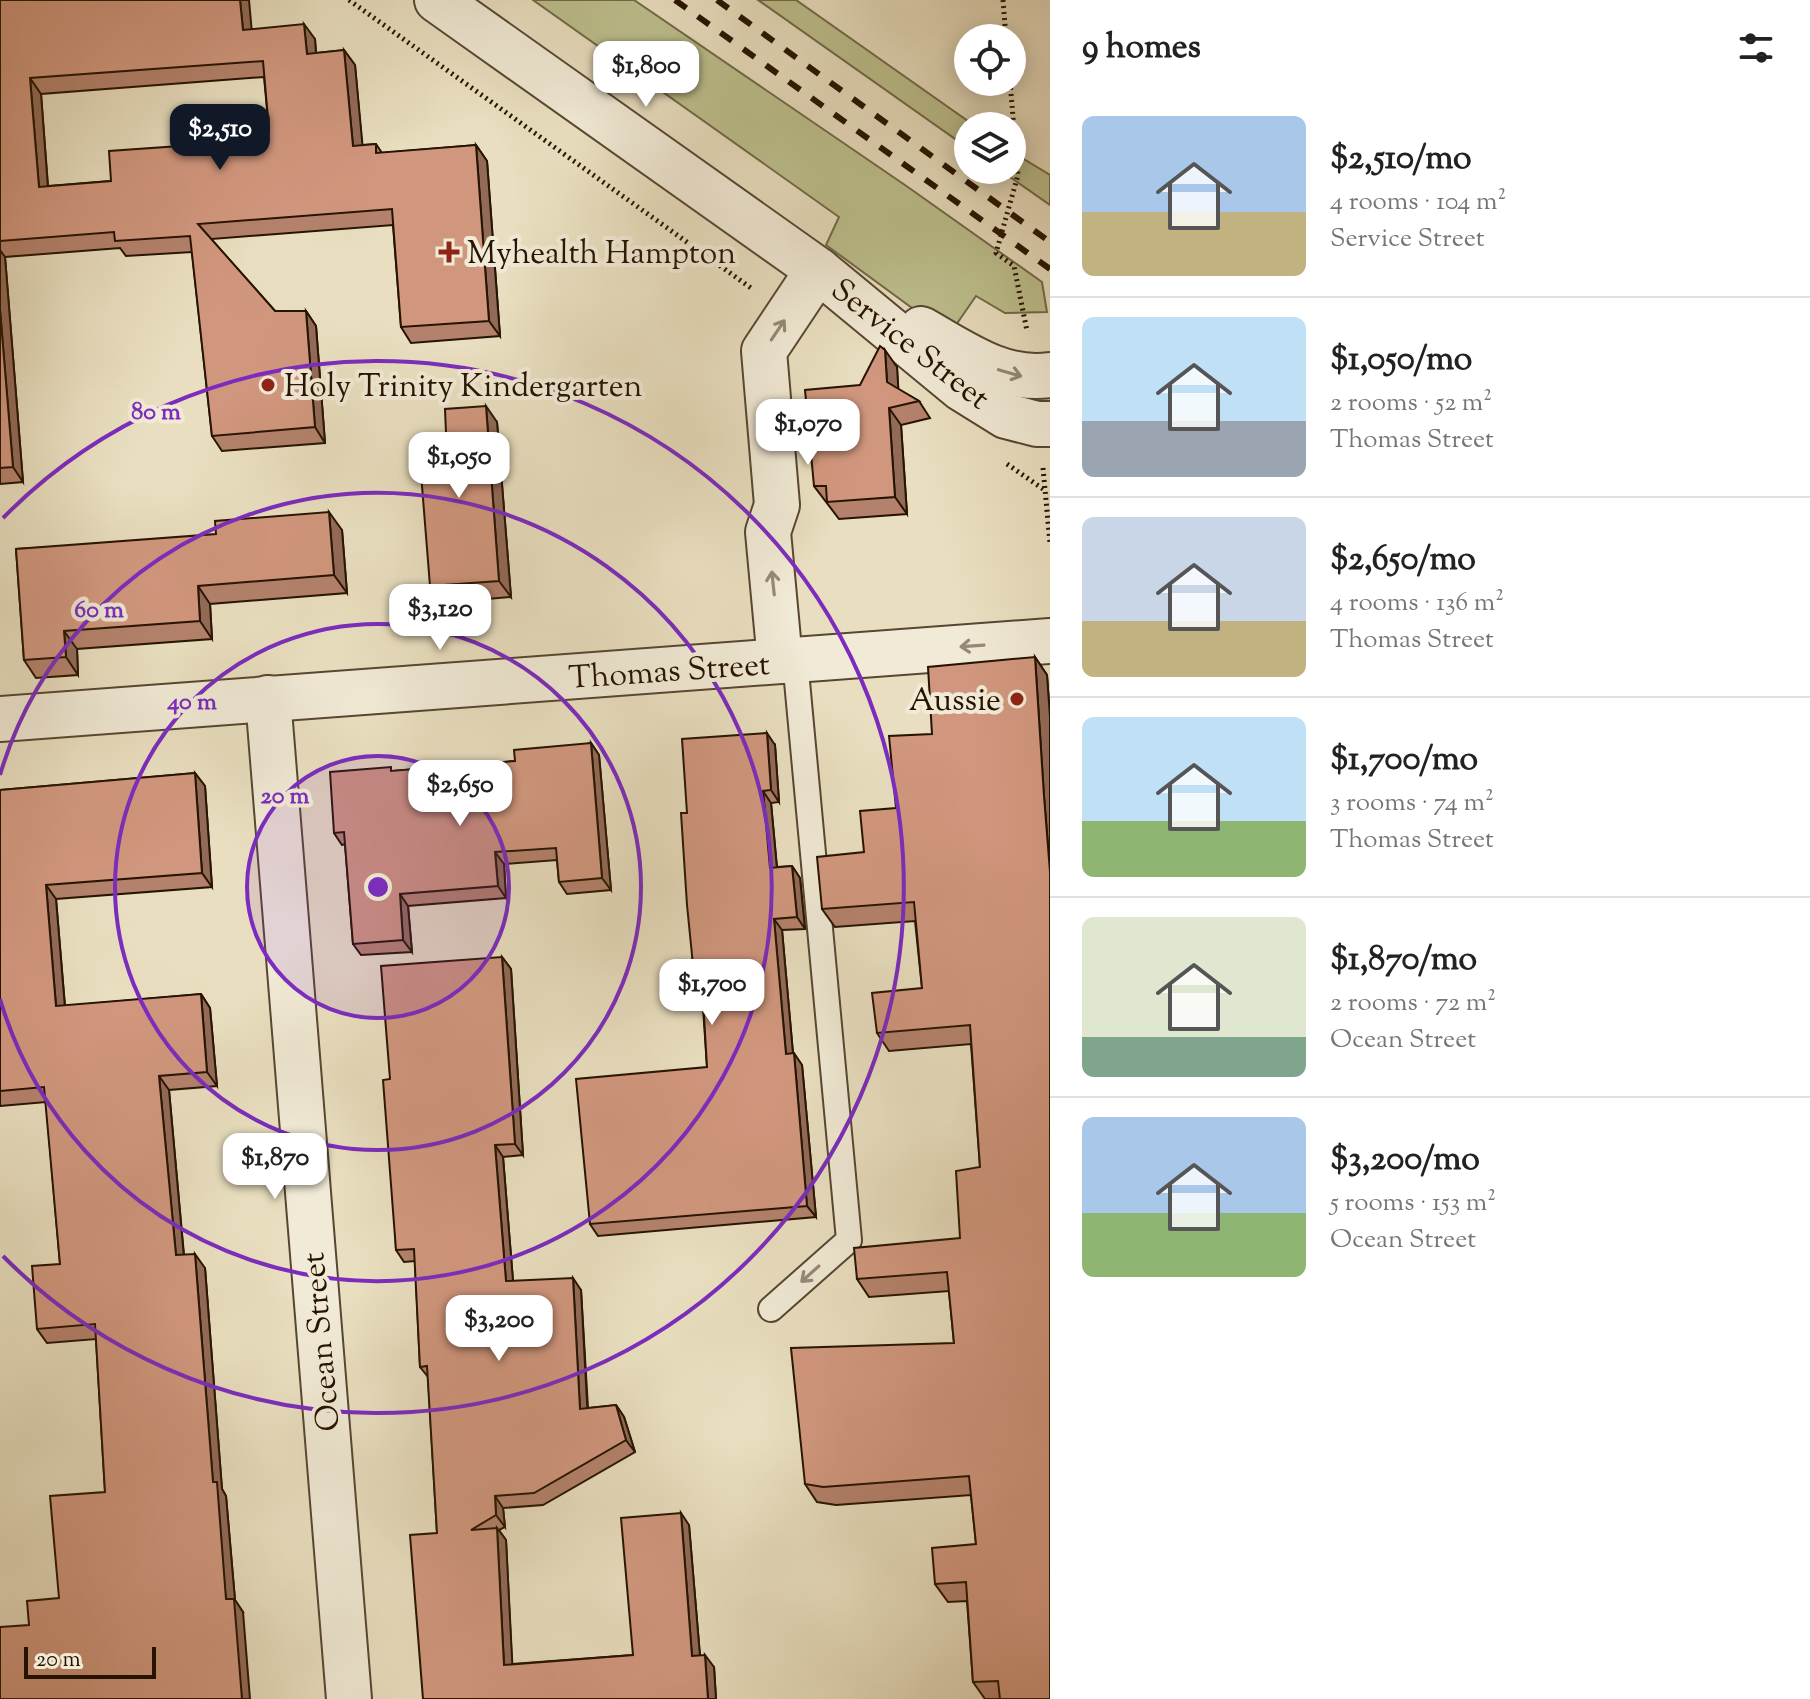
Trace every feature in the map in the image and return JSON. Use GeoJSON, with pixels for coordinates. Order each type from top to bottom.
{"type":"FeatureCollection","features":[{"type":"Feature","properties":{"kind":"street","name":"Service Street"},"geometry":{"type":"LineString","coordinates":[[437,0],[650,154],[818,270],[961,388],[1006,416],[1044,424]]}},
{"type":"Feature","properties":{"kind":"street"},"geometry":{"type":"LineString","coordinates":[[788,660],[768,532],[777,505],[764,351],[818,270]]}},
{"type":"Feature","properties":{"kind":"street","name":"Service Street"},"geometry":{"type":"LineString","coordinates":[[818,270],[979,361],[1010,374],[1041,376]]}},
{"type":"Feature","properties":{"kind":"street","name":"Thomas Street"},"geometry":{"type":"LineString","coordinates":[[0,719],[1050,641]]}},
{"type":"Feature","properties":{"kind":"street","name":"Ocean Street"},"geometry":{"type":"LineString","coordinates":[[268,698],[349,1699]]}},
{"type":"Feature","properties":{"kind":"lane"},"geometry":{"type":"LineString","coordinates":[[771,1309],[849,1240],[788,660]]}},
{"type":"Feature","properties":{"kind":"path"},"geometry":{"type":"LineString","coordinates":[[349,0],[788,315]]}},
{"type":"Feature","properties":{"kind":"path"},"geometry":{"type":"LineString","coordinates":[[1003,0],[1005,24]]}},
{"type":"Feature","properties":{"kind":"path"},"geometry":{"type":"LineString","coordinates":[[1011,96],[1018,175],[996,253],[1014,266],[1018,294],[1041,376]]}},
{"type":"Feature","properties":{"kind":"path"},"geometry":{"type":"LineString","coordinates":[[1044,424],[1050,543]]}},
{"type":"Feature","properties":{"kind":"path"},"geometry":{"type":"LineString","coordinates":[[994,455],[1046,491]]}},
{"type":"Feature","properties":{"kind":"green space"},"geometry":{"type":"Polygon","coordinates":[[[533,0],[634,0],[1042,282],[1047,312],[1005,313],[976,296],[949,335],[826,245],[839,217],[533,0]]]}},
{"type":"Feature","properties":{"kind":"green space"},"geometry":{"type":"Polygon","coordinates":[[[758,0],[796,0],[955,112],[954,138],[758,0]]]}},
{"type":"Feature","properties":{"kind":"green space"},"geometry":{"type":"Polygon","coordinates":[[[1026,160],[1050,175],[1050,205],[1020,184],[1026,184],[1026,160]]]}},
{"type":"Feature","properties":{"kind":"building"},"geometry":{"type":"Polygon","coordinates":[[[0,0],[240,0],[243,30],[304,24],[307,54],[344,50],[353,146],[376,144],[376,153],[476,145],[489,321],[401,327],[392,209],[198,224],[275,311],[306,311],[315,427],[212,436],[190,236],[115,241],[114,232],[0,241],[0,0]],[[263,61],[30,78],[39,187],[111,181],[109,151],[194,145],[194,136],[269,130],[263,61]]]}},
{"type":"Feature","properties":{"kind":"building"},"geometry":{"type":"Polygon","coordinates":[[[0,310],[13,467],[0,468],[0,310]]]}},
{"type":"Feature","properties":{"kind":"building"},"geometry":{"type":"Polygon","coordinates":[[[880,346],[885,350],[887,382],[919,401],[889,408],[895,497],[827,502],[826,486],[814,486],[805,390],[860,385],[880,346]]]}},
{"type":"Feature","properties":{"kind":"building"},"geometry":{"type":"Polygon","coordinates":[[[486,406],[499,581],[430,586],[418,436],[446,433],[445,409],[486,406]]]}},
{"type":"Feature","properties":{"kind":"building"},"geometry":{"type":"Polygon","coordinates":[[[329,512],[334,575],[198,586],[200,621],[64,631],[66,657],[24,660],[16,549],[216,534],[215,521],[329,512]]]}},
{"type":"Feature","properties":{"kind":"building"},"geometry":{"type":"Polygon","coordinates":[[[1035,657],[1050,872],[1050,1699],[1000,1699],[998,1681],[973,1682],[966,1582],[935,1584],[932,1548],[976,1544],[969,1476],[823,1487],[805,1484],[791,1348],[954,1343],[947,1272],[857,1279],[854,1248],[960,1238],[956,1171],[980,1167],[970,1025],[877,1033],[872,993],[922,988],[914,902],[822,909],[817,857],[864,852],[860,811],[896,808],[889,736],[932,734],[928,667],[1035,657]]]}},
{"type":"Feature","properties":{"kind":"building"},"geometry":{"type":"Polygon","coordinates":[[[767,733],[771,790],[763,791],[770,868],[792,866],[797,917],[774,919],[786,1054],[794,1053],[807,1206],[590,1224],[576,1079],[707,1067],[701,965],[693,965],[687,905],[681,813],[687,813],[682,739],[767,733]]]}},
{"type":"Feature","properties":{"kind":"building"},"geometry":{"type":"Polygon","coordinates":[[[591,743],[602,878],[559,882],[556,848],[495,852],[498,886],[400,894],[403,940],[353,944],[344,832],[334,833],[330,772],[391,767],[391,771],[515,761],[514,750],[591,743]]]}},
{"type":"Feature","properties":{"kind":"building"},"geometry":{"type":"Polygon","coordinates":[[[195,773],[202,873],[46,885],[56,1006],[201,994],[207,1072],[159,1076],[176,1255],[195,1254],[213,1482],[217,1482],[226,1599],[234,1599],[242,1699],[0,1699],[0,1627],[29,1625],[27,1601],[59,1598],[50,1496],[105,1492],[95,1324],[37,1329],[32,1266],[60,1264],[44,1087],[0,1091],[0,790],[195,773]]]}},
{"type":"Feature","properties":{"kind":"building"},"geometry":{"type":"Polygon","coordinates":[[[502,957],[515,1144],[495,1145],[506,1281],[573,1278],[580,1409],[616,1405],[626,1440],[534,1493],[495,1496],[496,1515],[471,1530],[497,1528],[504,1665],[633,1655],[621,1518],[681,1513],[692,1656],[705,1655],[708,1699],[423,1699],[410,1535],[437,1533],[427,1366],[420,1367],[414,1249],[396,1250],[383,1080],[390,1079],[381,966],[502,957]]]}},
{"type":"Feature","properties":{"kind":"railway"},"geometry":{"type":"LineString","coordinates":[[675,0],[1050,269]]}},
{"type":"Feature","properties":{"kind":"railway"},"geometry":{"type":"LineString","coordinates":[[717,0],[1050,242]]}},
{"type":"Feature","properties":{"kind":"place","name":"Myhealth Hampton"},"geometry":{"type":"Point","coordinates":[449,252]}},
{"type":"Feature","properties":{"kind":"place","name":"Holy Trinity Kindergarten"},"geometry":{"type":"Point","coordinates":[268,385]}},
{"type":"Feature","properties":{"kind":"place","name":"Aussie"},"geometry":{"type":"Point","coordinates":[1017,699]}}]}
